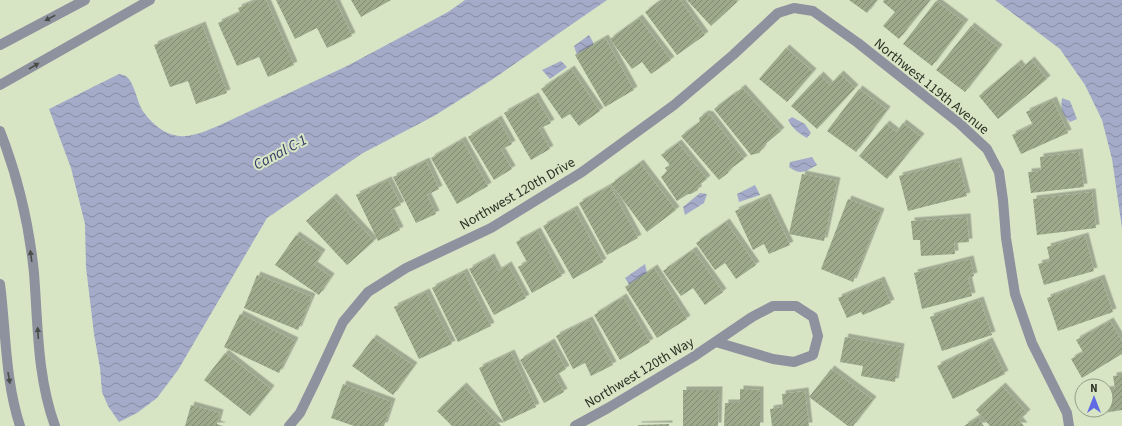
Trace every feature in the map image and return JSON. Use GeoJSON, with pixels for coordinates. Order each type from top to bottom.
{"type":"FeatureCollection","features":[{"type":"Feature","properties":{"kind":"street"},"geometry":{"type":"LineString","coordinates":[[0,45],[85,0]]}},
{"type":"Feature","properties":{"kind":"street"},"geometry":{"type":"LineString","coordinates":[[0,85],[150,0]]}},
{"type":"Feature","properties":{"kind":"street","name":"Northwest 120th Drive"},"geometry":{"type":"LineString","coordinates":[[289,426],[300,413],[342,322],[368,292],[406,268],[490,228],[582,172],[674,104],[733,55],[778,13],[794,8]]}},
{"type":"Feature","properties":{"kind":"street","name":"Northwest 119th Avenue"},"geometry":{"type":"LineString","coordinates":[[794,8],[813,10],[858,43],[959,123],[987,149],[999,172],[1004,200],[1006,238],[1015,294],[1032,343],[1067,413],[1069,426]]}},
{"type":"Feature","properties":{"kind":"street"},"geometry":{"type":"LineString","coordinates":[[0,131],[12,161],[26,212],[34,272],[39,354],[45,389],[55,426]]}},
{"type":"Feature","properties":{"kind":"street"},"geometry":{"type":"LineString","coordinates":[[0,284],[8,373],[16,414],[20,426]]}},
{"type":"Feature","properties":{"kind":"street","name":"Northwest 120th Way"},"geometry":{"type":"LineString","coordinates":[[575,426],[615,404],[716,342],[752,317],[773,306],[796,306],[813,317],[818,336],[813,355],[794,362],[773,359],[716,342]]}},
{"type":"Feature","properties":{"kind":"water","name":"Canal C-1"},"geometry":{"type":"Polygon","coordinates":[[[465,0],[607,0],[493,79],[434,116],[363,153],[267,218],[178,370],[157,398],[137,413],[119,422],[108,406],[102,392],[86,267],[85,224],[71,168],[49,109],[119,74],[126,76],[129,79],[141,108],[154,124],[172,135],[194,135],[218,126],[347,66],[448,12],[465,0]]]}},
{"type":"Feature","properties":{"kind":"water"},"geometry":{"type":"Polygon","coordinates":[[[995,0],[1122,0],[1122,228],[1112,159],[1102,120],[1085,85],[1060,49],[995,0]]]}},
{"type":"Feature","properties":{"kind":"water"},"geometry":{"type":"Polygon","coordinates":[[[589,35],[593,42],[593,50],[578,58],[574,46],[589,35]]]}},
{"type":"Feature","properties":{"kind":"water"},"geometry":{"type":"Polygon","coordinates":[[[561,61],[567,67],[550,79],[542,70],[561,61]]]}},
{"type":"Feature","properties":{"kind":"water"},"geometry":{"type":"Polygon","coordinates":[[[1062,98],[1070,101],[1077,119],[1070,122],[1066,117],[1062,109],[1062,98]]]}},
{"type":"Feature","properties":{"kind":"water"},"geometry":{"type":"Polygon","coordinates":[[[792,117],[805,124],[811,133],[807,138],[792,126],[788,120],[792,117]]]}},
{"type":"Feature","properties":{"kind":"water"},"geometry":{"type":"Polygon","coordinates":[[[812,157],[817,165],[806,171],[800,172],[789,167],[790,162],[812,157]]]}},
{"type":"Feature","properties":{"kind":"water"},"geometry":{"type":"Polygon","coordinates":[[[755,185],[760,195],[739,202],[737,194],[755,185]]]}},
{"type":"Feature","properties":{"kind":"water"},"geometry":{"type":"Polygon","coordinates":[[[700,193],[707,194],[704,203],[685,215],[683,207],[700,193]]]}},
{"type":"Feature","properties":{"kind":"water"},"geometry":{"type":"Polygon","coordinates":[[[645,264],[647,273],[630,286],[625,278],[645,264]]]}},
{"type":"Feature","properties":{"kind":"building"},"geometry":{"type":"Polygon","coordinates":[[[258,0],[266,0],[294,65],[268,77],[259,57],[237,66],[218,23],[240,13],[238,8],[258,0]]]}},
{"type":"Feature","properties":{"kind":"building"},"geometry":{"type":"Polygon","coordinates":[[[276,0],[335,0],[352,36],[327,48],[317,28],[295,39],[276,0]]]}},
{"type":"Feature","properties":{"kind":"building"},"geometry":{"type":"Polygon","coordinates":[[[351,0],[391,0],[361,17],[351,0]]]}},
{"type":"Feature","properties":{"kind":"building"},"geometry":{"type":"Polygon","coordinates":[[[661,0],[680,0],[705,35],[677,55],[645,12],[661,0]]]}},
{"type":"Feature","properties":{"kind":"building"},"geometry":{"type":"Polygon","coordinates":[[[687,0],[736,0],[737,2],[711,26],[687,0]]]}},
{"type":"Feature","properties":{"kind":"building"},"geometry":{"type":"Polygon","coordinates":[[[849,0],[877,0],[867,13],[849,0]]]}},
{"type":"Feature","properties":{"kind":"building"},"geometry":{"type":"Polygon","coordinates":[[[884,0],[930,0],[899,39],[883,26],[895,12],[883,2],[884,0]]]}},
{"type":"Feature","properties":{"kind":"building"},"geometry":{"type":"Polygon","coordinates":[[[936,1],[965,23],[932,66],[903,44],[936,1]]]}},
{"type":"Feature","properties":{"kind":"building"},"geometry":{"type":"Polygon","coordinates":[[[639,18],[671,60],[651,74],[642,62],[632,69],[610,39],[639,18]]]}},
{"type":"Feature","properties":{"kind":"building"},"geometry":{"type":"Polygon","coordinates":[[[202,25],[227,93],[196,104],[188,81],[170,87],[154,45],[202,25]]]}},
{"type":"Feature","properties":{"kind":"building"},"geometry":{"type":"Polygon","coordinates":[[[971,26],[999,48],[965,92],[936,70],[971,26]]]}},
{"type":"Feature","properties":{"kind":"building"},"geometry":{"type":"Polygon","coordinates":[[[605,38],[634,90],[605,107],[575,55],[605,38]]]}},
{"type":"Feature","properties":{"kind":"building"},"geometry":{"type":"Polygon","coordinates":[[[786,48],[813,72],[787,102],[759,79],[786,48]]]}},
{"type":"Feature","properties":{"kind":"building"},"geometry":{"type":"Polygon","coordinates":[[[1031,60],[1047,79],[998,119],[979,96],[1018,63],[1022,68],[1031,60]]]}},
{"type":"Feature","properties":{"kind":"building"},"geometry":{"type":"Polygon","coordinates":[[[571,69],[600,111],[579,126],[570,114],[562,119],[541,89],[571,69]]]}},
{"type":"Feature","properties":{"kind":"building"},"geometry":{"type":"Polygon","coordinates":[[[840,74],[855,88],[817,129],[791,106],[820,75],[830,85],[840,74]]]}},
{"type":"Feature","properties":{"kind":"building"},"geometry":{"type":"Polygon","coordinates":[[[742,88],[781,131],[763,146],[759,153],[751,155],[714,109],[734,94],[737,94],[742,88]]]}},
{"type":"Feature","properties":{"kind":"building"},"geometry":{"type":"Polygon","coordinates":[[[859,89],[887,110],[856,152],[827,131],[859,89]]]}},
{"type":"Feature","properties":{"kind":"building"},"geometry":{"type":"Polygon","coordinates":[[[535,96],[551,123],[539,129],[550,149],[531,160],[504,113],[535,96]]]}},
{"type":"Feature","properties":{"kind":"building"},"geometry":{"type":"Polygon","coordinates":[[[1053,100],[1068,133],[1021,154],[1012,135],[1033,125],[1026,112],[1053,100]]]}},
{"type":"Feature","properties":{"kind":"building"},"geometry":{"type":"Polygon","coordinates":[[[705,114],[710,115],[744,159],[729,170],[728,173],[719,180],[681,136],[700,122],[699,118],[705,114]]]}},
{"type":"Feature","properties":{"kind":"building"},"geometry":{"type":"Polygon","coordinates":[[[498,119],[512,144],[501,150],[512,169],[494,180],[468,137],[498,119]]]}},
{"type":"Feature","properties":{"kind":"building"},"geometry":{"type":"Polygon","coordinates":[[[903,123],[921,137],[887,179],[859,156],[886,124],[896,132],[903,123]]]}},
{"type":"Feature","properties":{"kind":"building"},"geometry":{"type":"Polygon","coordinates":[[[462,140],[488,186],[457,204],[431,158],[462,140]]]}},
{"type":"Feature","properties":{"kind":"building"},"geometry":{"type":"Polygon","coordinates":[[[678,143],[707,179],[698,186],[698,190],[677,201],[661,177],[667,171],[665,168],[670,165],[661,155],[678,143]]]}},
{"type":"Feature","properties":{"kind":"building"},"geometry":{"type":"Polygon","coordinates":[[[1079,152],[1084,187],[1031,193],[1028,172],[1041,171],[1040,157],[1079,152]]]}},
{"type":"Feature","properties":{"kind":"building"},"geometry":{"type":"Polygon","coordinates":[[[426,161],[439,189],[427,195],[436,214],[416,223],[393,177],[426,161]]]}},
{"type":"Feature","properties":{"kind":"building"},"geometry":{"type":"Polygon","coordinates":[[[958,161],[967,196],[908,211],[899,176],[958,161]]]}},
{"type":"Feature","properties":{"kind":"building"},"geometry":{"type":"Polygon","coordinates":[[[640,163],[676,210],[647,232],[611,184],[640,163]]]}},
{"type":"Feature","properties":{"kind":"building"},"geometry":{"type":"Polygon","coordinates":[[[802,174],[837,181],[824,241],[789,234],[802,174]]]}},
{"type":"Feature","properties":{"kind":"building"},"geometry":{"type":"Polygon","coordinates":[[[388,180],[401,205],[390,210],[400,230],[378,241],[356,195],[388,180]]]}},
{"type":"Feature","properties":{"kind":"building"},"geometry":{"type":"Polygon","coordinates":[[[610,186],[638,238],[607,255],[579,203],[610,186]]]}},
{"type":"Feature","properties":{"kind":"building"},"geometry":{"type":"Polygon","coordinates":[[[1092,192],[1096,228],[1037,235],[1033,199],[1092,192]]]}},
{"type":"Feature","properties":{"kind":"building"},"geometry":{"type":"Polygon","coordinates":[[[333,197],[374,241],[347,265],[306,221],[333,197]]]}},
{"type":"Feature","properties":{"kind":"building"},"geometry":{"type":"Polygon","coordinates":[[[767,197],[790,245],[769,254],[764,244],[753,250],[735,211],[767,197]]]}},
{"type":"Feature","properties":{"kind":"building"},"geometry":{"type":"Polygon","coordinates":[[[848,199],[881,212],[853,282],[821,269],[848,199]]]}},
{"type":"Feature","properties":{"kind":"building"},"geometry":{"type":"Polygon","coordinates":[[[574,209],[603,262],[573,279],[543,226],[574,209]]]}},
{"type":"Feature","properties":{"kind":"building"},"geometry":{"type":"Polygon","coordinates":[[[967,217],[969,242],[954,243],[955,254],[921,256],[920,240],[913,240],[911,221],[967,217]]]}},
{"type":"Feature","properties":{"kind":"building"},"geometry":{"type":"Polygon","coordinates":[[[726,222],[756,265],[736,279],[725,263],[715,270],[696,243],[726,222]]]}},
{"type":"Feature","properties":{"kind":"building"},"geometry":{"type":"Polygon","coordinates":[[[537,231],[562,276],[532,293],[518,267],[527,262],[516,242],[537,231]]]}},
{"type":"Feature","properties":{"kind":"building"},"geometry":{"type":"Polygon","coordinates":[[[296,235],[322,253],[314,265],[331,277],[319,295],[275,265],[296,235]]]}},
{"type":"Feature","properties":{"kind":"building"},"geometry":{"type":"Polygon","coordinates":[[[1085,236],[1094,271],[1044,285],[1038,264],[1050,261],[1047,247],[1085,236]]]}},
{"type":"Feature","properties":{"kind":"building"},"geometry":{"type":"Polygon","coordinates":[[[693,250],[723,292],[705,305],[693,288],[681,296],[663,271],[693,250]]]}},
{"type":"Feature","properties":{"kind":"building"},"geometry":{"type":"Polygon","coordinates":[[[491,257],[498,271],[508,265],[526,298],[494,315],[469,269],[491,257]]]}},
{"type":"Feature","properties":{"kind":"building"},"geometry":{"type":"Polygon","coordinates":[[[970,259],[974,276],[968,278],[972,296],[922,309],[914,273],[970,259]]]}},
{"type":"Feature","properties":{"kind":"building"},"geometry":{"type":"Polygon","coordinates":[[[654,268],[687,319],[657,338],[625,287],[654,268]]]}},
{"type":"Feature","properties":{"kind":"building"},"geometry":{"type":"Polygon","coordinates":[[[464,272],[491,326],[458,342],[432,288],[464,272]]]}},
{"type":"Feature","properties":{"kind":"building"},"geometry":{"type":"Polygon","coordinates":[[[257,275],[312,297],[298,330],[244,308],[257,275]]]}},
{"type":"Feature","properties":{"kind":"building"},"geometry":{"type":"Polygon","coordinates":[[[1101,278],[1113,312],[1058,331],[1047,298],[1101,278]]]}},
{"type":"Feature","properties":{"kind":"building"},"geometry":{"type":"Polygon","coordinates":[[[881,280],[891,303],[863,315],[861,312],[847,318],[838,298],[881,280]]]}},
{"type":"Feature","properties":{"kind":"building"},"geometry":{"type":"Polygon","coordinates":[[[426,292],[452,344],[419,359],[394,307],[426,292]]]}},
{"type":"Feature","properties":{"kind":"building"},"geometry":{"type":"Polygon","coordinates":[[[623,297],[650,342],[620,360],[594,315],[623,297]]]}},
{"type":"Feature","properties":{"kind":"building"},"geometry":{"type":"Polygon","coordinates":[[[980,300],[992,335],[942,351],[930,317],[980,300]]]}},
{"type":"Feature","properties":{"kind":"building"},"geometry":{"type":"Polygon","coordinates":[[[240,314],[295,341],[279,373],[224,347],[240,314]]]}},
{"type":"Feature","properties":{"kind":"building"},"geometry":{"type":"Polygon","coordinates":[[[589,320],[613,365],[591,376],[585,363],[573,369],[556,336],[589,320]]]}},
{"type":"Feature","properties":{"kind":"building"},"geometry":{"type":"Polygon","coordinates":[[[1110,321],[1122,341],[1122,354],[1082,378],[1071,359],[1083,352],[1076,340],[1110,321]]]}},
{"type":"Feature","properties":{"kind":"building"},"geometry":{"type":"Polygon","coordinates":[[[845,337],[901,347],[895,382],[861,376],[863,366],[840,362],[845,337]]]}},
{"type":"Feature","properties":{"kind":"building"},"geometry":{"type":"Polygon","coordinates":[[[373,338],[414,366],[393,395],[352,366],[373,338]]]}},
{"type":"Feature","properties":{"kind":"building"},"geometry":{"type":"Polygon","coordinates":[[[989,341],[1005,374],[953,399],[937,366],[989,341]]]}},
{"type":"Feature","properties":{"kind":"building"},"geometry":{"type":"Polygon","coordinates":[[[551,342],[566,369],[555,376],[564,392],[544,403],[520,360],[551,342]]]}},
{"type":"Feature","properties":{"kind":"building"},"geometry":{"type":"Polygon","coordinates":[[[225,353],[271,389],[250,416],[204,380],[225,353]]]}},
{"type":"Feature","properties":{"kind":"building"},"geometry":{"type":"Polygon","coordinates":[[[511,353],[536,407],[504,422],[479,368],[511,353]]]}},
{"type":"Feature","properties":{"kind":"building"},"geometry":{"type":"Polygon","coordinates":[[[831,369],[873,400],[853,426],[848,426],[809,397],[831,369]]]}},
{"type":"Feature","properties":{"kind":"building"},"geometry":{"type":"Polygon","coordinates":[[[1122,375],[1122,410],[1114,411],[1115,389],[1113,376],[1122,375]]]}},
{"type":"Feature","properties":{"kind":"building"},"geometry":{"type":"Polygon","coordinates":[[[343,384],[392,402],[384,426],[354,426],[331,418],[343,384]]]}},
{"type":"Feature","properties":{"kind":"building"},"geometry":{"type":"Polygon","coordinates":[[[463,386],[501,426],[452,426],[437,411],[463,386]]]}},
{"type":"Feature","properties":{"kind":"building"},"geometry":{"type":"Polygon","coordinates":[[[1002,386],[1027,413],[1019,420],[1024,426],[990,426],[976,410],[1002,386]]]}},
{"type":"Feature","properties":{"kind":"building"},"geometry":{"type":"Polygon","coordinates":[[[740,389],[760,390],[760,426],[724,426],[725,403],[740,403],[740,389]]]}},
{"type":"Feature","properties":{"kind":"building"},"geometry":{"type":"Polygon","coordinates":[[[683,390],[719,390],[718,426],[683,426],[683,390]]]}},
{"type":"Feature","properties":{"kind":"building"},"geometry":{"type":"Polygon","coordinates":[[[805,391],[809,426],[772,426],[770,409],[783,407],[782,394],[805,391]]]}},
{"type":"Feature","properties":{"kind":"building"},"geometry":{"type":"Polygon","coordinates":[[[191,405],[220,413],[217,424],[223,426],[185,426],[191,405]]]}},
{"type":"Feature","properties":{"kind":"building"},"geometry":{"type":"Polygon","coordinates":[[[978,417],[984,426],[964,426],[978,417]]]}},
{"type":"Feature","properties":{"kind":"building"},"geometry":{"type":"Polygon","coordinates":[[[669,424],[669,426],[638,426],[638,425],[669,424]]]}}]}
